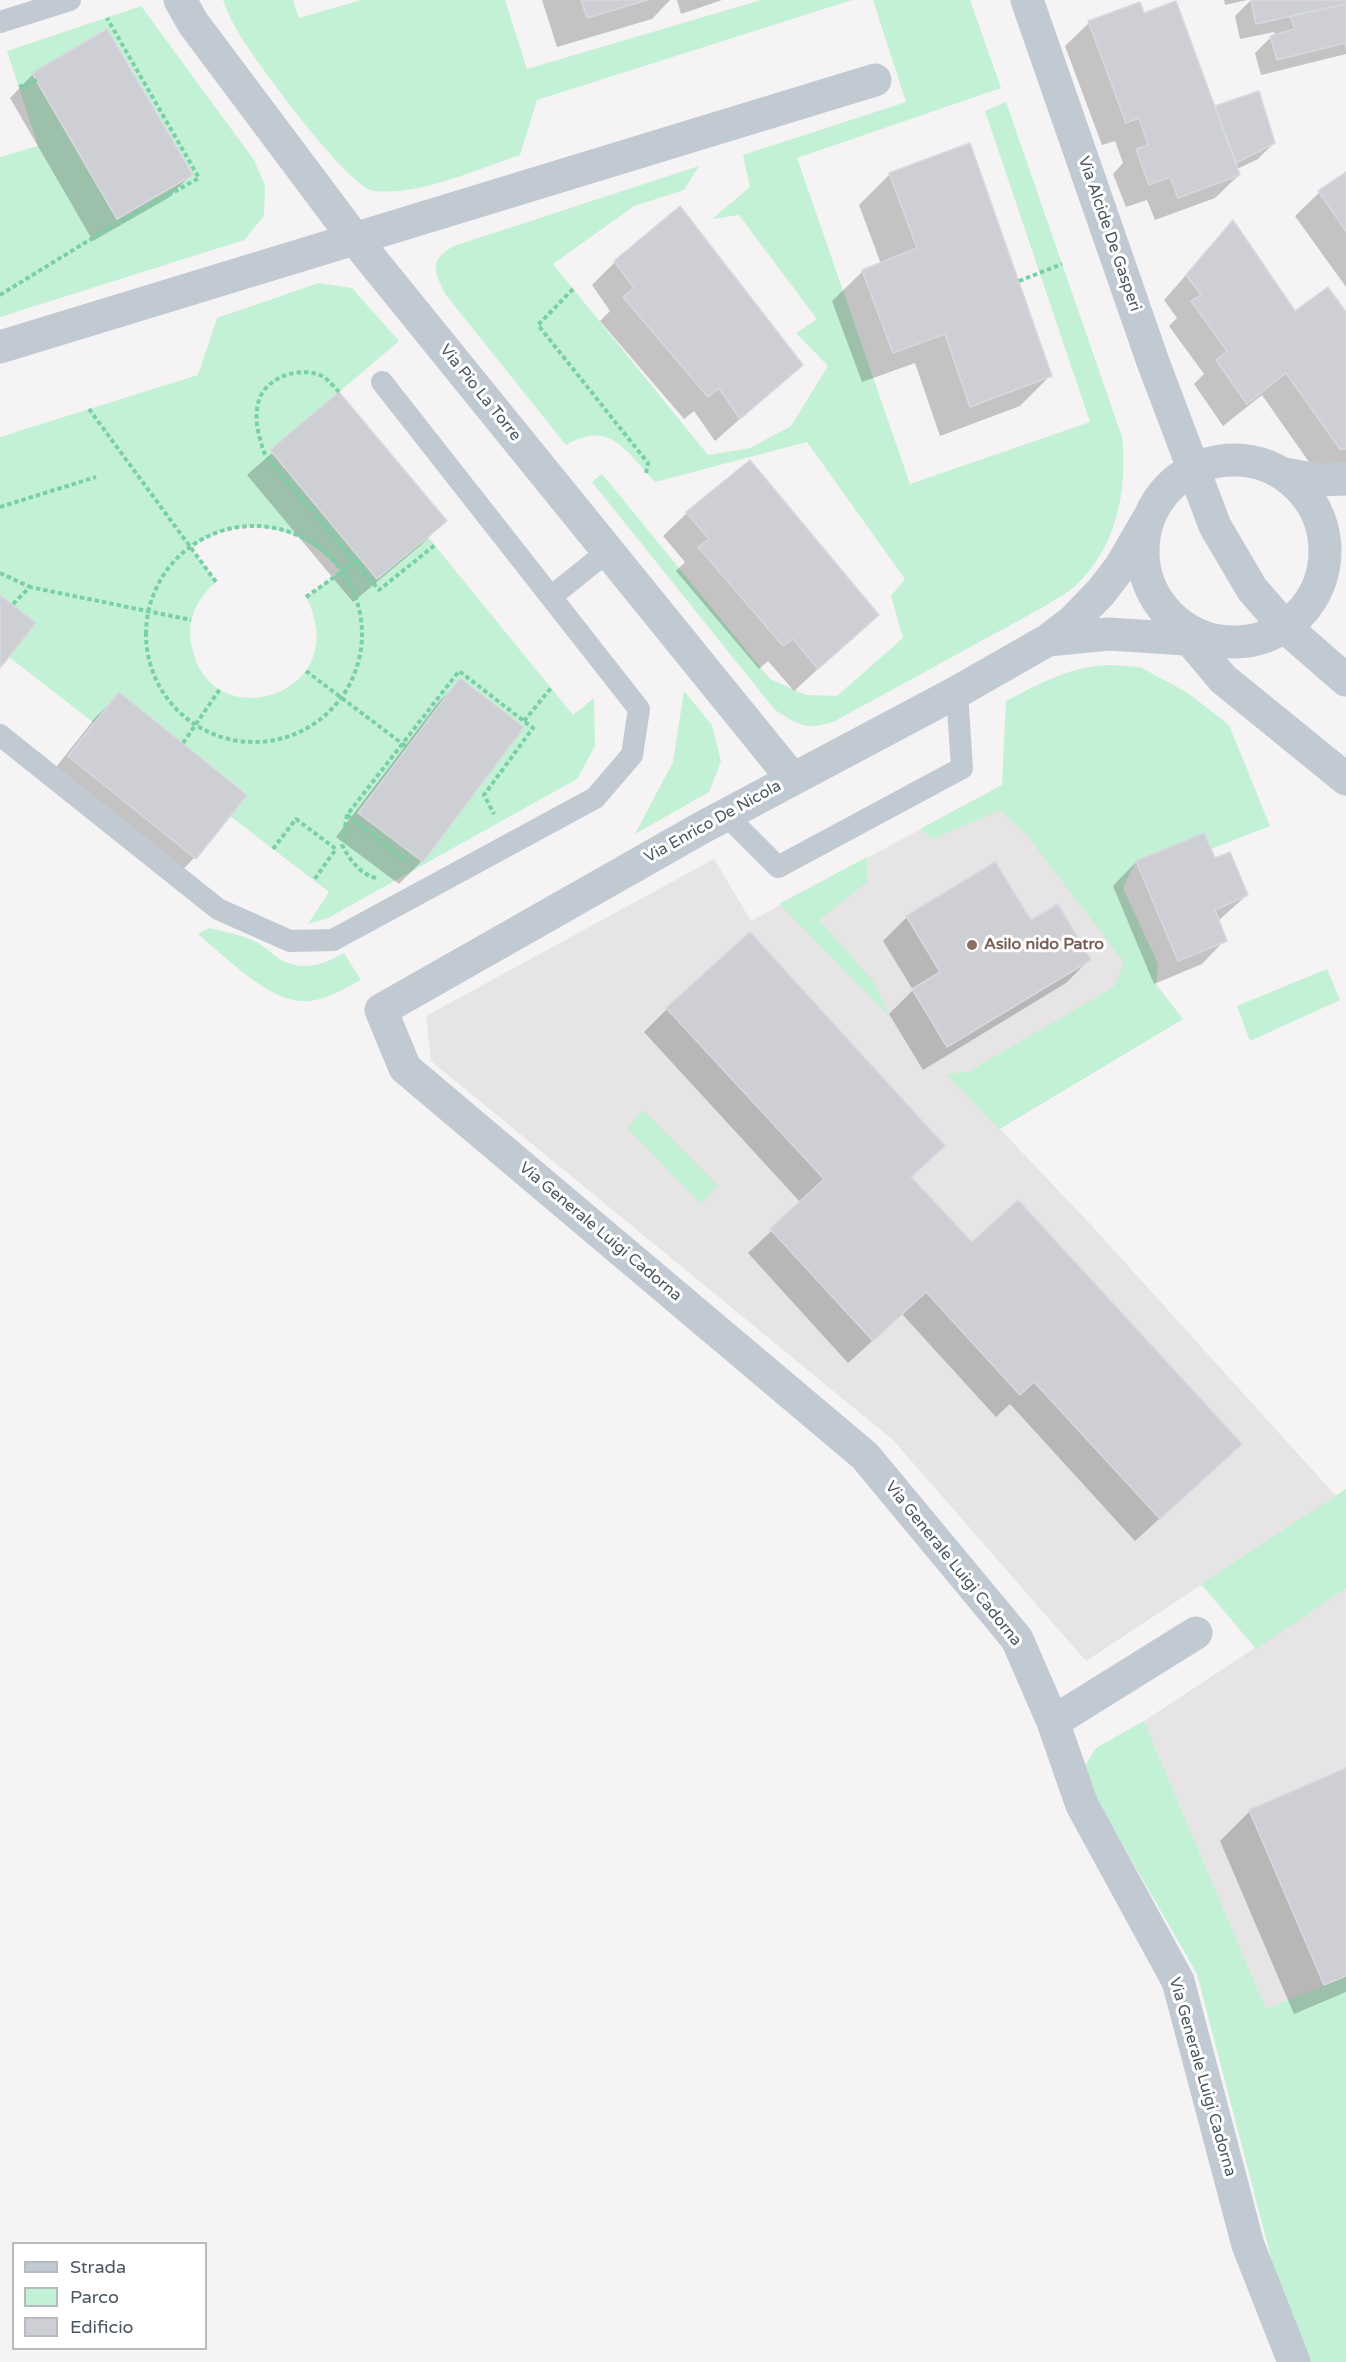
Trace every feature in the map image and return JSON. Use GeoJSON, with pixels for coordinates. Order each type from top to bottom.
{"type":"FeatureCollection","features":[{"type":"Feature","properties":{"kind":"street","name":"Via Pio La Torre"},"geometry":{"type":"LineString","coordinates":[[180,0],[193,23],[354,238],[792,777]]}},
{"type":"Feature","properties":{"kind":"street","name":"Via Alcide De Gasperi"},"geometry":{"type":"LineString","coordinates":[[1028,0],[1215,526],[1252,589],[1285,627],[1346,680]]}},
{"type":"Feature","properties":{"kind":"street"},"geometry":{"type":"LineString","coordinates":[[0,347],[875,80]]}},
{"type":"Feature","properties":{"kind":"street"},"geometry":{"type":"LineString","coordinates":[[1193,468],[1215,461],[1239,459],[1263,464],[1284,474],[1318,480],[1346,480]]}},
{"type":"Feature","properties":{"kind":"street","name":"Via Enrico De Nicola"},"geometry":{"type":"LineString","coordinates":[[381,1010],[792,777],[957,692],[1048,640],[1074,620],[1101,592],[1121,567],[1165,490],[1193,468]]}},
{"type":"Feature","properties":{"kind":"street"},"geometry":{"type":"LineString","coordinates":[[1048,640],[1109,634],[1191,634],[1236,643],[1262,638],[1285,627],[1309,603],[1322,574],[1345,537],[1315,509],[1302,490],[1284,474]]}},
{"type":"Feature","properties":{"kind":"street"},"geometry":{"type":"LineString","coordinates":[[1315,509],[1324,541],[1322,574]]}},
{"type":"Feature","properties":{"kind":"street"},"geometry":{"type":"LineString","coordinates":[[1147,521],[1142,549],[1145,577],[1158,602],[1191,634],[1223,679],[1346,779]]}},
{"type":"Feature","properties":{"kind":"street","name":"Via Generale Luigi Cadorna"},"geometry":{"type":"LineString","coordinates":[[381,1010],[405,1068],[865,1456],[1017,1639],[1053,1722],[1082,1805],[1178,1981],[1248,2245],[1294,2362]]}},
{"type":"Feature","properties":{"kind":"street"},"geometry":{"type":"LineString","coordinates":[[1053,1722],[1196,1633]]}},
{"type":"Feature","properties":{"kind":"lane"},"geometry":{"type":"LineString","coordinates":[[0,22],[70,0]]}},
{"type":"Feature","properties":{"kind":"lane"},"geometry":{"type":"LineString","coordinates":[[0,735],[218,909],[290,941],[333,939],[595,798],[632,756],[639,709],[382,382]]}},
{"type":"Feature","properties":{"kind":"lane"},"geometry":{"type":"LineString","coordinates":[[552,596],[608,551]]}},
{"type":"Feature","properties":{"kind":"lane"},"geometry":{"type":"LineString","coordinates":[[726,815],[778,867],[962,768],[957,692]]}},
{"type":"Feature","properties":{"kind":"path"},"geometry":{"type":"LineString","coordinates":[[0,295],[104,231],[199,178],[106,18]]}},
{"type":"Feature","properties":{"kind":"path"},"geometry":{"type":"LineString","coordinates":[[20,87],[37,80]]}},
{"type":"Feature","properties":{"kind":"path"},"geometry":{"type":"LineString","coordinates":[[1018,281],[1062,264]]}},
{"type":"Feature","properties":{"kind":"path"},"geometry":{"type":"LineString","coordinates":[[573,289],[538,325],[648,462],[646,473]]}},
{"type":"Feature","properties":{"kind":"path"},"geometry":{"type":"LineString","coordinates":[[339,392],[324,376],[302,370],[277,379],[260,398],[257,430],[265,455],[378,590],[435,545]]}},
{"type":"Feature","properties":{"kind":"path"},"geometry":{"type":"LineString","coordinates":[[89,409],[216,582]]}},
{"type":"Feature","properties":{"kind":"path"},"geometry":{"type":"LineString","coordinates":[[0,507],[96,477]]}},
{"type":"Feature","properties":{"kind":"path"},"geometry":{"type":"LineString","coordinates":[[246,526],[277,528],[304,538],[324,553],[342,572],[354,594],[361,621],[361,649],[354,675],[341,697],[321,719],[302,732],[273,741],[243,742],[212,734],[187,720],[168,700],[151,671],[146,638],[148,611],[157,586],[171,564],[190,547],[218,532],[246,526]]}},
{"type":"Feature","properties":{"kind":"path"},"geometry":{"type":"LineString","coordinates":[[306,597],[360,559]]}},
{"type":"Feature","properties":{"kind":"path"},"geometry":{"type":"LineString","coordinates":[[0,573],[30,587],[191,620]]}},
{"type":"Feature","properties":{"kind":"path"},"geometry":{"type":"LineString","coordinates":[[13,604],[30,587]]}},
{"type":"Feature","properties":{"kind":"path"},"geometry":{"type":"LineString","coordinates":[[306,671],[408,748]]}},
{"type":"Feature","properties":{"kind":"path"},"geometry":{"type":"LineString","coordinates":[[384,879],[364,874],[347,855],[342,845],[347,815],[459,671],[533,728],[484,795],[498,823]]}},
{"type":"Feature","properties":{"kind":"path"},"geometry":{"type":"LineString","coordinates":[[524,721],[551,688]]}},
{"type":"Feature","properties":{"kind":"path"},"geometry":{"type":"LineString","coordinates":[[183,743],[220,689]]}},
{"type":"Feature","properties":{"kind":"path"},"geometry":{"type":"LineString","coordinates":[[347,815],[411,865]]}},
{"type":"Feature","properties":{"kind":"path"},"geometry":{"type":"LineString","coordinates":[[273,849],[296,819],[336,849],[314,880]]}},
{"type":"Feature","properties":{"kind":"shaded area"},"geometry":{"type":"Polygon","coordinates":[[[1002,785],[1183,1019],[1000,1129],[1092,1226],[1336,1496],[1086,1661],[893,1440],[431,1061],[426,1016],[714,859],[751,921],[1002,785]]]}},
{"type":"Feature","properties":{"kind":"shaded area"},"geometry":{"type":"Polygon","coordinates":[[[1346,1588],[1346,1976],[1266,2009],[1144,1721],[1346,1588]]]}},
{"type":"Feature","properties":{"kind":"green space"},"geometry":{"type":"Polygon","coordinates":[[[223,0],[293,0],[299,18],[361,0],[505,0],[527,69],[761,0],[852,0],[537,100],[520,155],[429,185],[392,191],[374,191],[362,185],[345,169],[304,123],[241,37],[223,0]]]}},
{"type":"Feature","properties":{"kind":"green space"},"geometry":{"type":"Polygon","coordinates":[[[873,0],[970,0],[1001,88],[797,158],[910,484],[1090,422],[985,111],[1006,102],[1122,437],[1123,478],[1121,498],[1109,537],[1088,572],[1071,590],[835,721],[810,726],[797,723],[775,710],[592,482],[602,474],[770,679],[806,695],[837,696],[903,638],[891,596],[905,579],[807,442],[655,482],[626,450],[617,442],[606,437],[582,438],[566,445],[446,295],[436,273],[436,267],[440,256],[454,246],[699,166],[684,190],[634,206],[553,264],[708,455],[750,448],[791,426],[828,366],[796,333],[817,319],[739,215],[712,219],[750,187],[743,155],[906,102],[873,0]]]}},
{"type":"Feature","properties":{"kind":"green space"},"geometry":{"type":"Polygon","coordinates":[[[141,6],[254,160],[265,185],[264,216],[244,240],[0,317],[0,157],[38,146],[7,51],[141,6]],[[108,30],[32,73],[193,175],[108,30]]]}},
{"type":"Feature","properties":{"kind":"green space"},"geometry":{"type":"Polygon","coordinates":[[[319,283],[352,288],[399,341],[270,451],[377,579],[428,537],[573,715],[594,698],[595,746],[577,779],[328,918],[308,924],[329,892],[230,816],[247,794],[119,692],[94,723],[9,657],[36,623],[0,595],[0,437],[198,375],[217,318],[319,283]],[[246,526],[218,532],[190,547],[216,582],[203,596],[194,611],[190,637],[204,676],[225,692],[249,698],[275,694],[297,680],[312,659],[316,631],[306,597],[342,571],[310,543],[288,533],[246,526]],[[460,679],[423,861],[524,727],[460,679]]]}},
{"type":"Feature","properties":{"kind":"green space"},"geometry":{"type":"Polygon","coordinates":[[[1112,665],[1140,667],[1188,693],[1229,725],[1270,826],[1211,849],[1204,833],[1136,861],[1123,888],[1158,964],[1156,985],[1183,1019],[999,1129],[946,1074],[968,1072],[1114,987],[1124,962],[1026,834],[1000,810],[933,839],[920,829],[1002,785],[1006,701],[1070,672],[1083,668],[1112,665]]]}},
{"type":"Feature","properties":{"kind":"green space"},"geometry":{"type":"Polygon","coordinates":[[[684,691],[712,725],[721,761],[709,792],[635,834],[673,762],[684,691]]]}},
{"type":"Feature","properties":{"kind":"green space"},"geometry":{"type":"Polygon","coordinates":[[[867,857],[867,882],[819,920],[874,982],[890,1017],[779,904],[867,857]]]}},
{"type":"Feature","properties":{"kind":"green space"},"geometry":{"type":"Polygon","coordinates":[[[209,928],[252,940],[281,960],[297,966],[322,963],[344,953],[361,980],[317,1000],[295,1000],[280,996],[250,978],[198,934],[209,928]]]}},
{"type":"Feature","properties":{"kind":"green space"},"geometry":{"type":"Polygon","coordinates":[[[1327,969],[1340,1000],[1250,1041],[1237,1006],[1327,969]]]}},
{"type":"Feature","properties":{"kind":"green space"},"geometry":{"type":"Polygon","coordinates":[[[643,1110],[718,1186],[701,1204],[627,1128],[643,1110]]]}},
{"type":"Feature","properties":{"kind":"green space"},"geometry":{"type":"Polygon","coordinates":[[[1346,1489],[1346,1588],[1256,1649],[1201,1584],[1346,1489]]]}},
{"type":"Feature","properties":{"kind":"green space"},"geometry":{"type":"Polygon","coordinates":[[[1144,1721],[1266,2009],[1346,1976],[1346,2362],[1310,2362],[1274,2269],[1197,1974],[1093,1793],[1085,1766],[1096,1748],[1144,1721]]]}},
{"type":"Feature","properties":{"kind":"building"},"geometry":{"type":"Polygon","coordinates":[[[581,0],[647,0],[587,18],[581,0]]]}},
{"type":"Feature","properties":{"kind":"building"},"geometry":{"type":"Polygon","coordinates":[[[1251,0],[1346,0],[1346,4],[1256,24],[1251,0]]]}},
{"type":"Feature","properties":{"kind":"building"},"geometry":{"type":"Polygon","coordinates":[[[1176,1],[1240,175],[1178,198],[1170,177],[1149,185],[1136,149],[1148,145],[1139,118],[1126,123],[1088,21],[1140,2],[1144,13],[1176,1]]]}},
{"type":"Feature","properties":{"kind":"building"},"geometry":{"type":"Polygon","coordinates":[[[1346,4],[1346,43],[1277,60],[1270,36],[1295,29],[1290,16],[1346,4]]]}},
{"type":"Feature","properties":{"kind":"building"},"geometry":{"type":"Polygon","coordinates":[[[107,29],[193,175],[117,219],[32,73],[107,29]]]}},
{"type":"Feature","properties":{"kind":"building"},"geometry":{"type":"Polygon","coordinates":[[[1259,91],[1275,143],[1236,163],[1215,106],[1259,91]]]}},
{"type":"Feature","properties":{"kind":"building"},"geometry":{"type":"Polygon","coordinates":[[[970,143],[1052,376],[970,407],[945,334],[893,353],[862,270],[917,248],[889,173],[970,143]]]}},
{"type":"Feature","properties":{"kind":"building"},"geometry":{"type":"Polygon","coordinates":[[[1346,172],[1346,231],[1318,191],[1346,172]]]}},
{"type":"Feature","properties":{"kind":"building"},"geometry":{"type":"Polygon","coordinates":[[[680,206],[803,365],[740,419],[719,388],[708,397],[623,297],[634,288],[614,261],[680,206]]]}},
{"type":"Feature","properties":{"kind":"building"},"geometry":{"type":"Polygon","coordinates":[[[1233,220],[1295,311],[1328,287],[1346,312],[1346,449],[1340,449],[1286,373],[1247,404],[1216,360],[1227,351],[1191,301],[1201,295],[1186,275],[1233,220]]]}},
{"type":"Feature","properties":{"kind":"building"},"geometry":{"type":"Polygon","coordinates":[[[339,392],[447,521],[377,579],[270,450],[339,392]]]}},
{"type":"Feature","properties":{"kind":"building"},"geometry":{"type":"Polygon","coordinates":[[[750,460],[879,615],[818,669],[793,639],[783,646],[698,547],[709,539],[686,512],[750,460]]]}},
{"type":"Feature","properties":{"kind":"building"},"geometry":{"type":"Polygon","coordinates":[[[0,595],[36,623],[0,668],[0,595]]]}},
{"type":"Feature","properties":{"kind":"building"},"geometry":{"type":"Polygon","coordinates":[[[460,678],[524,727],[423,862],[358,813],[460,678]]]}},
{"type":"Feature","properties":{"kind":"building"},"geometry":{"type":"Polygon","coordinates":[[[119,692],[247,795],[196,859],[68,756],[119,692]]]}},
{"type":"Feature","properties":{"kind":"building"},"geometry":{"type":"Polygon","coordinates":[[[1204,833],[1215,858],[1230,852],[1248,895],[1215,910],[1227,941],[1178,961],[1136,861],[1204,833]]]}},
{"type":"Feature","properties":{"kind":"building"},"geometry":{"type":"Polygon","coordinates":[[[995,862],[1031,920],[1058,904],[1091,960],[947,1047],[912,989],[940,972],[906,916],[995,862]]]}},
{"type":"Feature","properties":{"kind":"building"},"geometry":{"type":"Polygon","coordinates":[[[750,932],[945,1146],[911,1177],[972,1242],[1018,1200],[1242,1444],[1160,1519],[1034,1382],[1020,1395],[926,1292],[873,1341],[770,1229],[824,1179],[666,1008],[750,932]]]}},
{"type":"Feature","properties":{"kind":"building"},"geometry":{"type":"Polygon","coordinates":[[[1346,1768],[1346,1976],[1324,1985],[1249,1810],[1346,1768]]]}},
{"type":"Feature","properties":{"kind":"place","name":"Asilo nido Patro"},"geometry":{"type":"Point","coordinates":[972,945]}}]}
